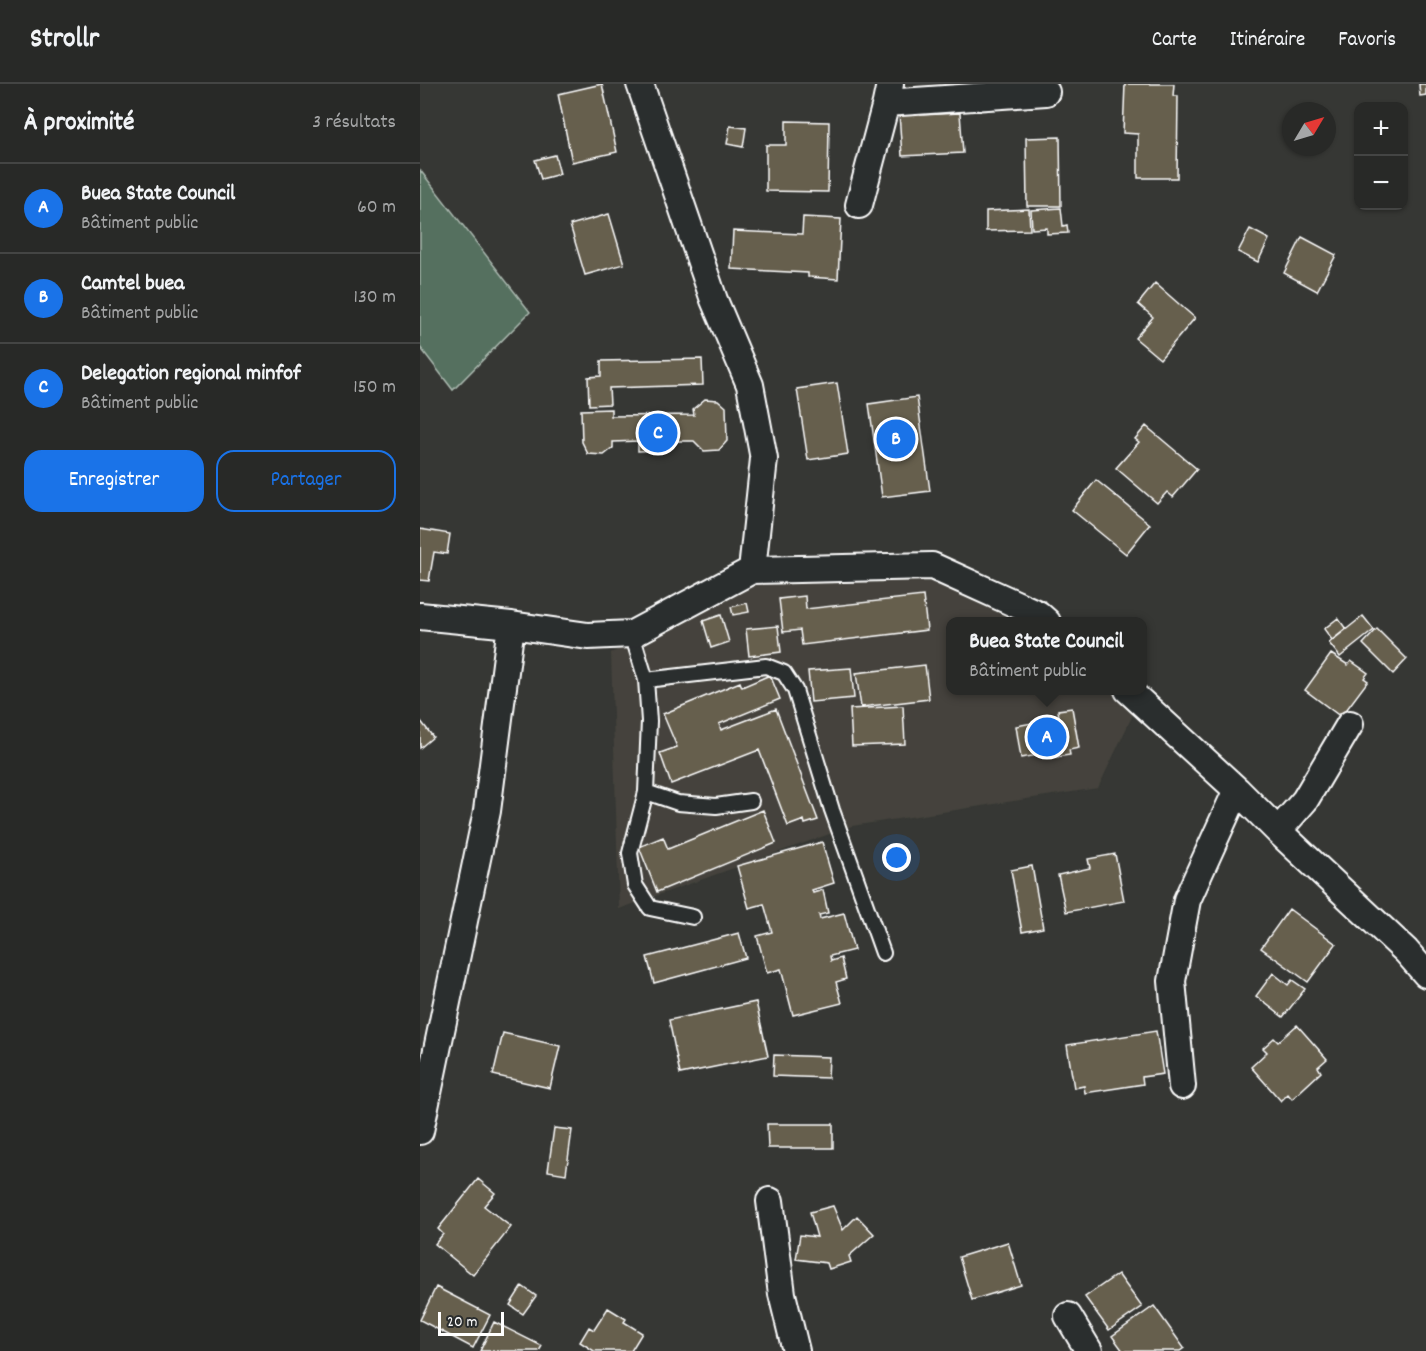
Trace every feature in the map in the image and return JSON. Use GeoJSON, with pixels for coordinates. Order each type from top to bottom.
{"type":"FeatureCollection","features":[{"type":"Feature","properties":{"kind":"street"},"geometry":{"type":"LineString","coordinates":[[640,84],[714,300],[750,385],[764,459],[753,570]]}},
{"type":"Feature","properties":{"kind":"street"},"geometry":{"type":"LineString","coordinates":[[859,205],[888,93],[1046,92]]}},
{"type":"Feature","properties":{"kind":"street"},"geometry":{"type":"LineString","coordinates":[[420,616],[511,625],[588,636],[632,634],[753,570],[932,566],[1042,617]]}},
{"type":"Feature","properties":{"kind":"street"},"geometry":{"type":"LineString","coordinates":[[420,1131],[487,811],[511,625]]}},
{"type":"Feature","properties":{"kind":"street"},"geometry":{"type":"LineString","coordinates":[[1134,695],[1238,790],[1278,831],[1406,951],[1426,974]]}},
{"type":"Feature","properties":{"kind":"street"},"geometry":{"type":"LineString","coordinates":[[1278,831],[1305,800],[1350,724]]}},
{"type":"Feature","properties":{"kind":"street"},"geometry":{"type":"LineString","coordinates":[[1182,1086],[1172,981],[1187,900],[1238,790]]}},
{"type":"Feature","properties":{"kind":"street"},"geometry":{"type":"LineString","coordinates":[[770,1201],[782,1293],[796,1351]]}},
{"type":"Feature","properties":{"kind":"street"},"geometry":{"type":"LineString","coordinates":[[1068,1316],[1089,1351]]}},
{"type":"Feature","properties":{"kind":"lane"},"geometry":{"type":"LineString","coordinates":[[632,634],[646,680],[649,721],[646,792],[630,853],[635,885],[650,908],[693,917]]}},
{"type":"Feature","properties":{"kind":"lane"},"geometry":{"type":"LineString","coordinates":[[646,680],[766,666],[784,673],[795,690],[832,810],[884,953]]}},
{"type":"Feature","properties":{"kind":"lane"},"geometry":{"type":"LineString","coordinates":[[646,792],[678,803],[716,806],[751,801]]}},
{"type":"Feature","properties":{"kind":"shaded area"},"geometry":{"type":"Polygon","coordinates":[[[929,570],[1033,617],[946,617],[946,695],[1128,695],[1138,704],[1098,788],[852,826],[619,909],[611,653],[752,578],[929,570]]]}},
{"type":"Feature","properties":{"kind":"green space"},"geometry":{"type":"Polygon","coordinates":[[[420,170],[530,312],[453,390],[420,347],[420,170]]]}},
{"type":"Feature","properties":{"kind":"building"},"geometry":{"type":"Polygon","coordinates":[[[602,84],[617,152],[572,162],[558,94],[602,84]]]}},
{"type":"Feature","properties":{"kind":"building"},"geometry":{"type":"Polygon","coordinates":[[[1125,84],[1174,84],[1173,96],[1178,96],[1177,178],[1138,178],[1138,134],[1123,133],[1125,84]]]}},
{"type":"Feature","properties":{"kind":"building"},"geometry":{"type":"Polygon","coordinates":[[[1419,84],[1426,84],[1426,95],[1420,96],[1419,84]]]}},
{"type":"Feature","properties":{"kind":"building"},"geometry":{"type":"Polygon","coordinates":[[[921,111],[921,115],[960,113],[963,153],[902,156],[899,113],[921,111]]]}},
{"type":"Feature","properties":{"kind":"building"},"geometry":{"type":"Polygon","coordinates":[[[786,121],[829,122],[828,192],[766,191],[766,145],[786,145],[786,121]]]}},
{"type":"Feature","properties":{"kind":"building"},"geometry":{"type":"Polygon","coordinates":[[[730,126],[746,128],[743,147],[727,144],[730,126]]]}},
{"type":"Feature","properties":{"kind":"building"},"geometry":{"type":"Polygon","coordinates":[[[1060,137],[1061,206],[1027,206],[1026,138],[1060,137]]]}},
{"type":"Feature","properties":{"kind":"building"},"geometry":{"type":"Polygon","coordinates":[[[555,155],[560,174],[541,179],[535,160],[555,155]]]}},
{"type":"Feature","properties":{"kind":"building"},"geometry":{"type":"Polygon","coordinates":[[[1061,208],[1063,226],[1067,225],[1068,233],[1047,234],[1047,228],[1032,229],[1031,210],[1061,208]]]}},
{"type":"Feature","properties":{"kind":"building"},"geometry":{"type":"Polygon","coordinates":[[[1029,209],[1030,230],[986,231],[986,211],[1029,209]]]}},
{"type":"Feature","properties":{"kind":"building"},"geometry":{"type":"Polygon","coordinates":[[[609,214],[624,264],[585,275],[570,225],[609,214]]]}},
{"type":"Feature","properties":{"kind":"building"},"geometry":{"type":"Polygon","coordinates":[[[803,217],[841,219],[838,279],[808,277],[808,273],[731,269],[733,231],[802,234],[803,217]]]}},
{"type":"Feature","properties":{"kind":"building"},"geometry":{"type":"Polygon","coordinates":[[[1250,229],[1269,239],[1258,262],[1238,252],[1250,229]]]}},
{"type":"Feature","properties":{"kind":"building"},"geometry":{"type":"Polygon","coordinates":[[[1302,237],[1336,255],[1317,291],[1284,273],[1302,237]]]}},
{"type":"Feature","properties":{"kind":"building"},"geometry":{"type":"Polygon","coordinates":[[[1155,283],[1195,318],[1160,359],[1135,338],[1153,317],[1138,304],[1155,283]]]}},
{"type":"Feature","properties":{"kind":"building"},"geometry":{"type":"Polygon","coordinates":[[[702,359],[703,385],[609,388],[610,404],[589,405],[588,377],[601,376],[601,361],[702,359]]]}},
{"type":"Feature","properties":{"kind":"building"},"geometry":{"type":"Polygon","coordinates":[[[837,383],[848,454],[808,460],[797,389],[837,383]]]}},
{"type":"Feature","properties":{"kind":"building"},"geometry":{"type":"Polygon","coordinates":[[[917,397],[930,491],[882,497],[869,404],[917,397]]]}},
{"type":"Feature","properties":{"kind":"building"},"geometry":{"type":"Polygon","coordinates":[[[705,399],[718,400],[726,407],[727,441],[719,450],[704,451],[694,441],[662,441],[662,450],[638,451],[638,441],[613,442],[613,448],[604,455],[588,454],[582,442],[581,410],[611,409],[611,416],[694,415],[693,409],[705,399]]]}},
{"type":"Feature","properties":{"kind":"building"},"geometry":{"type":"Polygon","coordinates":[[[1146,426],[1197,469],[1173,497],[1167,492],[1157,503],[1116,468],[1139,442],[1135,439],[1146,426]]]}},
{"type":"Feature","properties":{"kind":"building"},"geometry":{"type":"Polygon","coordinates":[[[1096,480],[1150,524],[1126,554],[1072,510],[1096,480]]]}},
{"type":"Feature","properties":{"kind":"building"},"geometry":{"type":"Polygon","coordinates":[[[420,529],[450,534],[447,554],[434,552],[429,581],[420,580],[420,529]]]}},
{"type":"Feature","properties":{"kind":"building"},"geometry":{"type":"Polygon","coordinates":[[[805,596],[806,609],[923,596],[927,630],[802,645],[800,630],[783,632],[779,599],[805,596]]]}},
{"type":"Feature","properties":{"kind":"building"},"geometry":{"type":"Polygon","coordinates":[[[747,603],[749,612],[733,615],[731,607],[747,603]]]}},
{"type":"Feature","properties":{"kind":"building"},"geometry":{"type":"Polygon","coordinates":[[[721,615],[729,642],[711,648],[703,621],[721,615]]]}},
{"type":"Feature","properties":{"kind":"building"},"geometry":{"type":"Polygon","coordinates":[[[1363,616],[1374,630],[1340,657],[1329,643],[1363,616]]]}},
{"type":"Feature","properties":{"kind":"building"},"geometry":{"type":"Polygon","coordinates":[[[1338,618],[1346,629],[1332,640],[1324,629],[1338,618]]]}},
{"type":"Feature","properties":{"kind":"building"},"geometry":{"type":"Polygon","coordinates":[[[778,626],[781,652],[749,656],[746,629],[778,626]]]}},
{"type":"Feature","properties":{"kind":"building"},"geometry":{"type":"Polygon","coordinates":[[[1377,629],[1407,659],[1393,674],[1363,644],[1377,629]]]}},
{"type":"Feature","properties":{"kind":"building"},"geometry":{"type":"Polygon","coordinates":[[[1331,654],[1348,665],[1351,661],[1368,673],[1364,678],[1368,681],[1341,717],[1305,690],[1331,654]]]}},
{"type":"Feature","properties":{"kind":"building"},"geometry":{"type":"Polygon","coordinates":[[[925,665],[929,699],[861,707],[856,673],[925,665]]]}},
{"type":"Feature","properties":{"kind":"building"},"geometry":{"type":"Polygon","coordinates":[[[851,668],[854,698],[811,702],[808,671],[851,668]]]}},
{"type":"Feature","properties":{"kind":"building"},"geometry":{"type":"Polygon","coordinates":[[[770,675],[780,699],[719,724],[721,730],[776,709],[818,820],[805,824],[804,820],[788,826],[759,750],[671,784],[660,753],[677,747],[663,714],[740,682],[742,687],[770,675]]]}},
{"type":"Feature","properties":{"kind":"building"},"geometry":{"type":"Polygon","coordinates":[[[903,706],[905,744],[852,746],[850,709],[903,706]]]}},
{"type":"Feature","properties":{"kind":"building"},"geometry":{"type":"Polygon","coordinates":[[[1072,708],[1079,748],[1069,750],[1070,755],[1051,758],[1050,753],[1021,758],[1016,726],[1059,718],[1058,710],[1072,708]]]}},
{"type":"Feature","properties":{"kind":"building"},"geometry":{"type":"Polygon","coordinates":[[[420,720],[433,737],[420,748],[420,720]]]}},
{"type":"Feature","properties":{"kind":"building"},"geometry":{"type":"Polygon","coordinates":[[[763,810],[776,843],[657,892],[639,847],[663,837],[668,849],[763,810]]]}},
{"type":"Feature","properties":{"kind":"building"},"geometry":{"type":"Polygon","coordinates":[[[822,842],[834,883],[812,890],[813,893],[823,890],[828,913],[819,915],[820,919],[844,913],[854,950],[830,956],[831,961],[841,958],[846,979],[836,982],[842,1003],[793,1015],[781,969],[767,973],[757,936],[772,932],[764,904],[749,908],[737,866],[822,842]]]}},
{"type":"Feature","properties":{"kind":"building"},"geometry":{"type":"Polygon","coordinates":[[[1115,854],[1124,901],[1066,912],[1058,875],[1090,868],[1088,859],[1115,854]]]}},
{"type":"Feature","properties":{"kind":"building"},"geometry":{"type":"Polygon","coordinates":[[[1032,866],[1043,928],[1022,932],[1011,870],[1032,866]]]}},
{"type":"Feature","properties":{"kind":"building"},"geometry":{"type":"Polygon","coordinates":[[[1289,909],[1336,944],[1308,982],[1261,948],[1289,909]]]}},
{"type":"Feature","properties":{"kind":"building"},"geometry":{"type":"Polygon","coordinates":[[[739,933],[746,958],[654,983],[647,957],[739,933]]]}},
{"type":"Feature","properties":{"kind":"building"},"geometry":{"type":"Polygon","coordinates":[[[1273,973],[1288,985],[1292,980],[1305,989],[1283,1017],[1256,996],[1273,973]]]}},
{"type":"Feature","properties":{"kind":"building"},"geometry":{"type":"Polygon","coordinates":[[[756,1002],[768,1056],[680,1074],[669,1020],[756,1002]]]}},
{"type":"Feature","properties":{"kind":"building"},"geometry":{"type":"Polygon","coordinates":[[[1297,1025],[1327,1059],[1318,1067],[1321,1072],[1292,1099],[1288,1094],[1281,1101],[1251,1067],[1267,1052],[1263,1048],[1274,1038],[1278,1042],[1297,1025]]]}},
{"type":"Feature","properties":{"kind":"building"},"geometry":{"type":"Polygon","coordinates":[[[1156,1031],[1163,1074],[1142,1077],[1143,1084],[1085,1093],[1084,1086],[1074,1088],[1067,1045],[1156,1031]]]}},
{"type":"Feature","properties":{"kind":"building"},"geometry":{"type":"Polygon","coordinates":[[[503,1033],[560,1046],[550,1088],[493,1075],[503,1033]]]}},
{"type":"Feature","properties":{"kind":"building"},"geometry":{"type":"Polygon","coordinates":[[[774,1055],[829,1057],[828,1078],[773,1076],[774,1055]]]}},
{"type":"Feature","properties":{"kind":"building"},"geometry":{"type":"Polygon","coordinates":[[[767,1124],[833,1124],[833,1148],[768,1148],[767,1124]]]}},
{"type":"Feature","properties":{"kind":"building"},"geometry":{"type":"Polygon","coordinates":[[[554,1128],[572,1130],[566,1174],[548,1171],[554,1128]]]}},
{"type":"Feature","properties":{"kind":"building"},"geometry":{"type":"Polygon","coordinates":[[[478,1179],[495,1193],[484,1206],[511,1227],[473,1275],[435,1244],[443,1234],[438,1229],[478,1179]]]}},
{"type":"Feature","properties":{"kind":"building"},"geometry":{"type":"Polygon","coordinates":[[[833,1206],[843,1230],[857,1216],[874,1234],[849,1256],[851,1262],[829,1269],[827,1263],[796,1259],[800,1235],[817,1237],[810,1212],[833,1206]]]}},
{"type":"Feature","properties":{"kind":"building"},"geometry":{"type":"Polygon","coordinates":[[[1008,1242],[1021,1285],[972,1300],[959,1257],[1008,1242]]]}},
{"type":"Feature","properties":{"kind":"building"},"geometry":{"type":"Polygon","coordinates":[[[1118,1274],[1142,1307],[1109,1330],[1085,1297],[1118,1274]]]}},
{"type":"Feature","properties":{"kind":"building"},"geometry":{"type":"Polygon","coordinates":[[[522,1286],[536,1296],[523,1314],[510,1305],[522,1286]]]}},
{"type":"Feature","properties":{"kind":"building"},"geometry":{"type":"Polygon","coordinates":[[[436,1287],[490,1315],[473,1348],[420,1320],[436,1287]]]}},
{"type":"Feature","properties":{"kind":"building"},"geometry":{"type":"Polygon","coordinates":[[[1154,1306],[1184,1348],[1180,1351],[1123,1351],[1112,1336],[1154,1306]]]}},
{"type":"Feature","properties":{"kind":"building"},"geometry":{"type":"Polygon","coordinates":[[[608,1308],[626,1319],[624,1322],[642,1333],[631,1351],[594,1351],[580,1342],[589,1327],[594,1330],[608,1308]]]}},
{"type":"Feature","properties":{"kind":"building"},"geometry":{"type":"Polygon","coordinates":[[[494,1322],[542,1346],[539,1351],[480,1351],[494,1322]]]}},
{"type":"Feature","properties":{"kind":"place","name":"Delegation regional minfof"},"geometry":{"type":"Point","coordinates":[658,433]}},
{"type":"Feature","properties":{"kind":"place","name":"Camtel buea"},"geometry":{"type":"Point","coordinates":[896,439]}},
{"type":"Feature","properties":{"kind":"place","name":"Buea State Council"},"geometry":{"type":"Point","coordinates":[1047,737]}}]}
